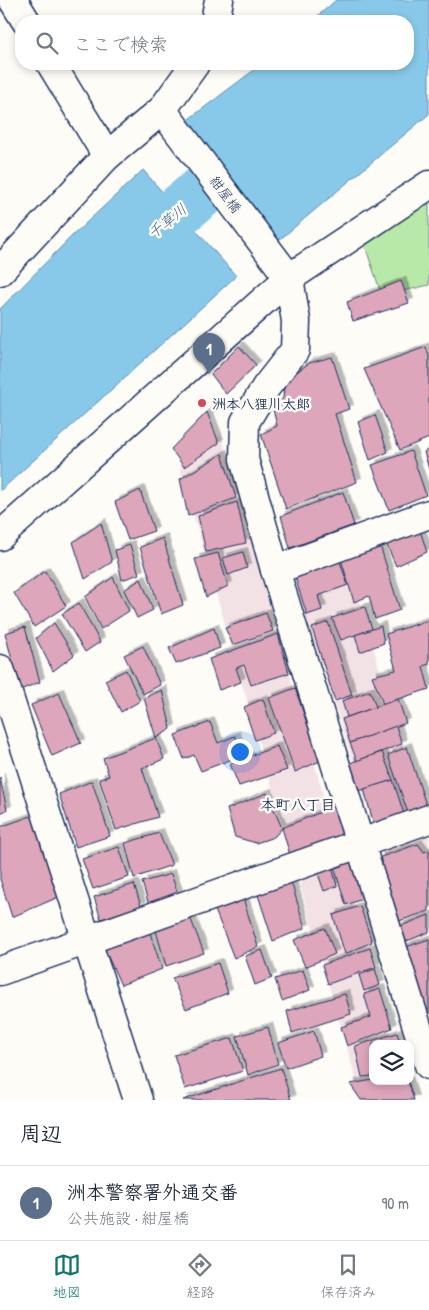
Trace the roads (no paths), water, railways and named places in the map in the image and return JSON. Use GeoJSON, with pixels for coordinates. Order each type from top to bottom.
{"type":"FeatureCollection","features":[{"type":"Feature","properties":{"kind":"street"},"geometry":{"type":"LineString","coordinates":[[13,0],[22,15]]}},
{"type":"Feature","properties":{"kind":"street"},"geometry":{"type":"LineString","coordinates":[[216,15],[219,0]]}},
{"type":"Feature","properties":{"kind":"street"},"geometry":{"type":"LineString","coordinates":[[55,70],[107,156]]}},
{"type":"Feature","properties":{"kind":"street"},"geometry":{"type":"LineString","coordinates":[[0,271],[107,156],[162,110],[191,70]]}},
{"type":"Feature","properties":{"kind":"street","name":"紺屋橋"},"geometry":{"type":"LineString","coordinates":[[162,110],[290,278]]}},
{"type":"Feature","properties":{"kind":"street"},"geometry":{"type":"LineString","coordinates":[[0,536],[290,278],[429,185]]}},
{"type":"Feature","properties":{"kind":"street"},"geometry":{"type":"LineString","coordinates":[[290,278],[296,321],[295,350],[266,387],[245,422],[244,459],[275,570],[429,1066]]}},
{"type":"Feature","properties":{"kind":"street"},"geometry":{"type":"LineString","coordinates":[[275,570],[429,514]]}},
{"type":"Feature","properties":{"kind":"street"},"geometry":{"type":"LineString","coordinates":[[0,669],[138,1100]]}},
{"type":"Feature","properties":{"kind":"street"},"geometry":{"type":"LineString","coordinates":[[0,971],[429,819]]}},
{"type":"Feature","properties":{"kind":"water"},"geometry":{"type":"Polygon","coordinates":[[[336,0],[429,0],[429,114],[272,246],[181,125],[254,70],[414,70],[414,15],[319,15],[336,0]]]}},
{"type":"Feature","properties":{"kind":"water"},"geometry":{"type":"Polygon","coordinates":[[[143,170],[236,276],[0,491],[0,309],[72,236],[143,170]]]}},
{"type":"Feature","properties":{"kind":"waterway","name":"千草川"},"geometry":{"type":"LineString","coordinates":[[125,258],[136,246],[292,118],[342,70]]}},
{"type":"Feature","properties":{"kind":"place","name":"洲本警察署外通交番"},"geometry":{"type":"Point","coordinates":[209,374]}},
{"type":"Feature","properties":{"kind":"place","name":"洲本八狸川太郎"},"geometry":{"type":"Point","coordinates":[202,403]}},
{"type":"Feature","properties":{"kind":"district","name":"本町八丁目"},"geometry":{"type":"Point","coordinates":[298,804]}}]}
